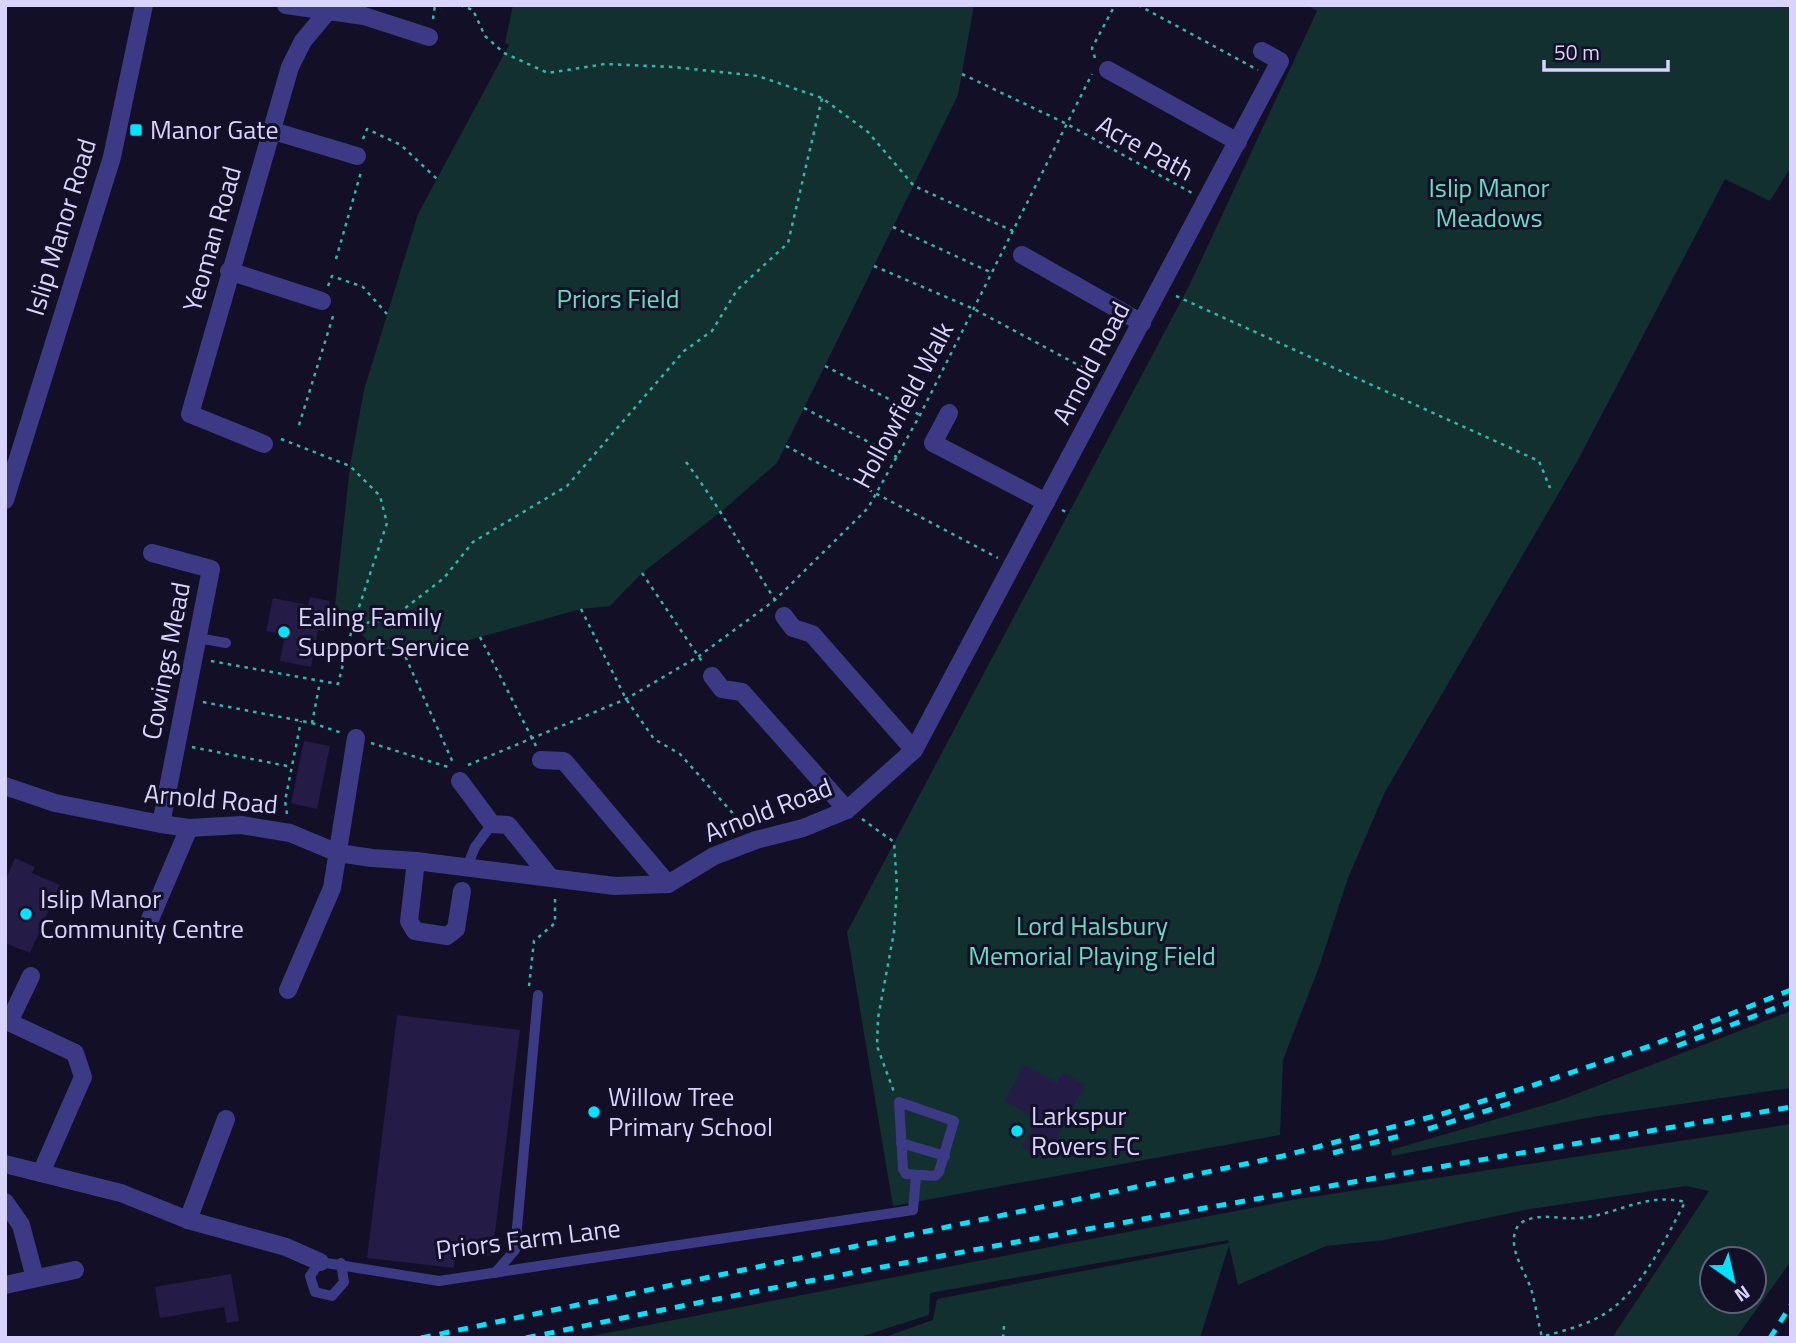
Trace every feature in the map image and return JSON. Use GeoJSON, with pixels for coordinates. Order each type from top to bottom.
{"type":"FeatureCollection","features":[{"type":"Feature","properties":{"kind":"street","name":"Islip Manor Road"},"geometry":{"type":"LineString","coordinates":[[5,500],[112,157],[144,5]]}},
{"type":"Feature","properties":{"kind":"street"},"geometry":{"type":"LineString","coordinates":[[286,5],[328,11],[355,10],[429,37]]}},
{"type":"Feature","properties":{"kind":"street","name":"Yeoman Road"},"geometry":{"type":"LineString","coordinates":[[264,444],[190,414],[229,271],[290,67],[303,41],[328,11]]}},
{"type":"Feature","properties":{"kind":"street"},"geometry":{"type":"LineString","coordinates":[[1262,51],[1280,61],[1271,77]]}},
{"type":"Feature","properties":{"kind":"street"},"geometry":{"type":"LineString","coordinates":[[1108,70],[1238,142]]}},
{"type":"Feature","properties":{"kind":"street","name":"Arnold Road"},"geometry":{"type":"LineString","coordinates":[[5,786],[55,803],[161,824],[189,828],[241,825],[290,833],[338,853],[615,886],[668,884],[714,856],[756,839],[803,828],[847,810],[914,750],[1014,566],[1271,77]]}},
{"type":"Feature","properties":{"kind":"street"},"geometry":{"type":"LineString","coordinates":[[270,130],[357,156]]}},
{"type":"Feature","properties":{"kind":"street"},"geometry":{"type":"LineString","coordinates":[[1022,255],[1142,323]]}},
{"type":"Feature","properties":{"kind":"street"},"geometry":{"type":"LineString","coordinates":[[229,271],[322,301]]}},
{"type":"Feature","properties":{"kind":"street"},"geometry":{"type":"LineString","coordinates":[[949,413],[933,443],[1046,502]]}},
{"type":"Feature","properties":{"kind":"street","name":"Cowings Mead"},"geometry":{"type":"LineString","coordinates":[[152,553],[211,569],[161,824]]}},
{"type":"Feature","properties":{"kind":"street"},"geometry":{"type":"LineString","coordinates":[[784,616],[793,628],[813,634],[914,750]]}},
{"type":"Feature","properties":{"kind":"street"},"geometry":{"type":"LineString","coordinates":[[712,676],[722,689],[742,692],[847,810]]}},
{"type":"Feature","properties":{"kind":"street"},"geometry":{"type":"LineString","coordinates":[[288,990],[332,888],[356,738]]}},
{"type":"Feature","properties":{"kind":"street"},"geometry":{"type":"LineString","coordinates":[[541,760],[564,761],[668,884]]}},
{"type":"Feature","properties":{"kind":"street"},"geometry":{"type":"LineString","coordinates":[[458,775],[492,824],[508,825],[550,877]]}},
{"type":"Feature","properties":{"kind":"street"},"geometry":{"type":"LineString","coordinates":[[148,924],[189,828]]}},
{"type":"Feature","properties":{"kind":"street"},"geometry":{"type":"LineString","coordinates":[[416,861],[409,921],[415,931],[447,936],[456,929],[462,891]]}},
{"type":"Feature","properties":{"kind":"street"},"geometry":{"type":"LineString","coordinates":[[32,976],[9,1022],[75,1053],[83,1077],[41,1173]]}},
{"type":"Feature","properties":{"kind":"street"},"geometry":{"type":"LineString","coordinates":[[188,1220],[226,1119]]}},
{"type":"Feature","properties":{"kind":"street","name":"Priors Farm Lane"},"geometry":{"type":"LineString","coordinates":[[5,1164],[121,1193],[188,1220],[286,1247],[320,1262]]}},
{"type":"Feature","properties":{"kind":"street"},"geometry":{"type":"LineString","coordinates":[[5,1202],[21,1224],[35,1278]]}},
{"type":"Feature","properties":{"kind":"street"},"geometry":{"type":"LineString","coordinates":[[5,1284],[75,1270]]}},
{"type":"Feature","properties":{"kind":"lane"},"geometry":{"type":"LineString","coordinates":[[198,638],[226,643]]}},
{"type":"Feature","properties":{"kind":"lane"},"geometry":{"type":"LineString","coordinates":[[467,867],[475,847],[492,824]]}},
{"type":"Feature","properties":{"kind":"lane"},"geometry":{"type":"LineString","coordinates":[[495,1273],[515,1251],[538,995]]}},
{"type":"Feature","properties":{"kind":"lane"},"geometry":{"type":"LineString","coordinates":[[899,1102],[951,1118],[954,1126],[945,1156],[935,1176],[916,1177],[906,1174],[903,1169],[899,1102]]}},
{"type":"Feature","properties":{"kind":"lane"},"geometry":{"type":"LineString","coordinates":[[901,1143],[945,1156]]}},
{"type":"Feature","properties":{"kind":"lane","name":"Priors Farm Lane"},"geometry":{"type":"LineString","coordinates":[[320,1262],[341,1263],[439,1281],[913,1210],[916,1177]]}},
{"type":"Feature","properties":{"kind":"lane"},"geometry":{"type":"LineString","coordinates":[[320,1262],[310,1276],[315,1292],[332,1296],[344,1282],[341,1263]]}},
{"type":"Feature","properties":{"kind":"path"},"geometry":{"type":"LineString","coordinates":[[460,5],[473,10],[485,36],[504,53],[548,73],[605,64],[673,67],[758,76],[822,98],[868,132],[914,186],[1013,231]]}},
{"type":"Feature","properties":{"kind":"path","name":"Hollowfield Walk"},"geometry":{"type":"LineString","coordinates":[[458,775],[625,699],[699,656],[775,600],[868,508],[920,415],[1097,65],[1092,48],[1115,5]]}},
{"type":"Feature","properties":{"kind":"path"},"geometry":{"type":"LineString","coordinates":[[1138,5],[1271,77]]}},
{"type":"Feature","properties":{"kind":"path","name":"Acre Path"},"geometry":{"type":"LineString","coordinates":[[962,74],[1067,124],[1207,201]]}},
{"type":"Feature","properties":{"kind":"path"},"geometry":{"type":"LineString","coordinates":[[353,625],[391,619],[444,578],[473,542],[567,486],[684,351],[712,331],[737,290],[788,243],[822,98]]}},
{"type":"Feature","properties":{"kind":"path"},"geometry":{"type":"LineString","coordinates":[[335,259],[361,173],[357,156],[367,129],[401,145],[437,179]]}},
{"type":"Feature","properties":{"kind":"path"},"geometry":{"type":"LineString","coordinates":[[894,227],[992,273]]}},
{"type":"Feature","properties":{"kind":"path"},"geometry":{"type":"LineString","coordinates":[[874,266],[974,309],[1110,383]]}},
{"type":"Feature","properties":{"kind":"path"},"geometry":{"type":"LineString","coordinates":[[299,425],[336,306],[322,301],[332,276],[363,286],[387,314]]}},
{"type":"Feature","properties":{"kind":"path"},"geometry":{"type":"LineString","coordinates":[[1161,287],[1539,461],[1550,488]]}},
{"type":"Feature","properties":{"kind":"path"},"geometry":{"type":"LineString","coordinates":[[825,366],[920,415]]}},
{"type":"Feature","properties":{"kind":"path"},"geometry":{"type":"LineString","coordinates":[[804,408],[897,457]]}},
{"type":"Feature","properties":{"kind":"path"},"geometry":{"type":"LineString","coordinates":[[194,657],[338,684],[353,625],[387,523],[380,495],[350,466],[270,435],[264,444]]}},
{"type":"Feature","properties":{"kind":"path"},"geometry":{"type":"LineString","coordinates":[[786,446],[1014,566]]}},
{"type":"Feature","properties":{"kind":"path"},"geometry":{"type":"LineString","coordinates":[[686,462],[722,511],[729,529],[784,616]]}},
{"type":"Feature","properties":{"kind":"path"},"geometry":{"type":"LineString","coordinates":[[642,573],[712,676]]}},
{"type":"Feature","properties":{"kind":"path"},"geometry":{"type":"LineString","coordinates":[[581,609],[625,699],[654,739],[680,754],[756,839]]}},
{"type":"Feature","properties":{"kind":"path"},"geometry":{"type":"LineString","coordinates":[[480,637],[534,740],[541,760]]}},
{"type":"Feature","properties":{"kind":"path"},"geometry":{"type":"LineString","coordinates":[[402,649],[458,775]]}},
{"type":"Feature","properties":{"kind":"path"},"geometry":{"type":"LineString","coordinates":[[312,723],[320,682]]}},
{"type":"Feature","properties":{"kind":"path"},"geometry":{"type":"LineString","coordinates":[[186,698],[312,723],[458,775]]}},
{"type":"Feature","properties":{"kind":"path"},"geometry":{"type":"LineString","coordinates":[[290,833],[285,801],[301,721]]}},
{"type":"Feature","properties":{"kind":"path"},"geometry":{"type":"LineString","coordinates":[[177,744],[292,767]]}},
{"type":"Feature","properties":{"kind":"path"},"geometry":{"type":"LineString","coordinates":[[847,810],[894,842],[897,887],[894,932],[878,1018],[877,1046],[899,1102]]}},
{"type":"Feature","properties":{"kind":"path"},"geometry":{"type":"LineString","coordinates":[[538,995],[527,983],[534,941],[555,923],[556,909]]}},
{"type":"Feature","properties":{"kind":"path"},"geometry":{"type":"LineString","coordinates":[[1650,1200],[1685,1202],[1641,1275],[1613,1309],[1598,1318],[1540,1337],[1532,1291],[1519,1264],[1514,1237],[1519,1224],[1537,1216],[1581,1218],[1650,1200]]}},
{"type":"Feature","properties":{"kind":"path"},"geometry":{"type":"LineString","coordinates":[[1003,1338],[1004,1326]]}},
{"type":"Feature","properties":{"kind":"green space","name":"Priors Field"},"geometry":{"type":"Polygon","coordinates":[[[513,5],[974,5],[958,95],[777,463],[722,511],[642,573],[610,606],[581,609],[433,650],[375,649],[335,605],[350,466],[364,390],[418,214],[509,45],[505,43],[513,5]]]}},
{"type":"Feature","properties":{"kind":"green space","name":"Lord Halsbury Memorial Playing Field"},"geometry":{"type":"Polygon","coordinates":[[[1307,5],[1791,5],[1791,167],[1770,201],[1725,179],[1578,460],[1385,792],[1348,878],[1319,967],[1283,1060],[1280,1135],[893,1206],[847,932],[1190,284],[1317,11],[1307,5]]]}},
{"type":"Feature","properties":{"kind":"green space"},"geometry":{"type":"Polygon","coordinates":[[[1791,1011],[1791,1088],[1592,1117],[1392,1156],[1391,1150],[1558,1101],[1791,1011]]]}},
{"type":"Feature","properties":{"kind":"green space"},"geometry":{"type":"Polygon","coordinates":[[[1791,1124],[1791,1261],[1768,1293],[1768,1245],[1698,1245],[1698,1315],[1752,1315],[1736,1338],[1612,1338],[1709,1191],[1686,1186],[1530,1209],[1383,1240],[1326,1246],[1238,1285],[1229,1245],[1200,1338],[882,1338],[933,1320],[937,1299],[1229,1243],[1228,1240],[930,1293],[929,1315],[857,1338],[581,1338],[1292,1200],[1791,1124]]]}},
{"type":"Feature","properties":{"kind":"building","name":"Ealing Family Support Service"},"geometry":{"type":"Polygon","coordinates":[[[310,597],[330,601],[324,631],[318,630],[311,667],[280,661],[285,635],[266,631],[273,598],[308,605],[310,597]]]}},
{"type":"Feature","properties":{"kind":"building"},"geometry":{"type":"Polygon","coordinates":[[[304,741],[330,746],[317,809],[291,803],[304,741]]]}},
{"type":"Feature","properties":{"kind":"building","name":"Islip Manor Community Centre"},"geometry":{"type":"Polygon","coordinates":[[[15,858],[35,867],[32,873],[60,885],[30,953],[5,943],[5,881],[15,858]]]}},
{"type":"Feature","properties":{"kind":"building"},"geometry":{"type":"Polygon","coordinates":[[[397,1015],[520,1030],[492,1256],[455,1252],[454,1268],[367,1258],[397,1015]]]}},
{"type":"Feature","properties":{"kind":"building"},"geometry":{"type":"Polygon","coordinates":[[[1024,1065],[1057,1083],[1063,1073],[1085,1085],[1045,1160],[1022,1147],[1037,1119],[1005,1101],[1024,1065]]]}},
{"type":"Feature","properties":{"kind":"building"},"geometry":{"type":"Polygon","coordinates":[[[231,1274],[239,1321],[227,1323],[224,1307],[160,1318],[155,1287],[231,1274]]]}},
{"type":"Feature","properties":{"kind":"railway"},"geometry":{"type":"LineString","coordinates":[[421,1338],[1283,1156],[1442,1114],[1537,1084],[1650,1046],[1791,990]]}},
{"type":"Feature","properties":{"kind":"railway"},"geometry":{"type":"LineString","coordinates":[[1677,1046],[1791,1002]]}},
{"type":"Feature","properties":{"kind":"railway"},"geometry":{"type":"LineString","coordinates":[[1428,1129],[1518,1101]]}},
{"type":"Feature","properties":{"kind":"railway"},"geometry":{"type":"LineString","coordinates":[[526,1338],[999,1245],[1791,1107]]}},
{"type":"Feature","properties":{"kind":"railway"},"geometry":{"type":"LineString","coordinates":[[1333,1153],[1404,1135]]}},
{"type":"Feature","properties":{"kind":"railway"},"geometry":{"type":"LineString","coordinates":[[1770,1338],[1791,1305]]}},
{"type":"Feature","properties":{"kind":"place","name":"Manor Gate"},"geometry":{"type":"Point","coordinates":[136,130]}},
{"type":"Feature","properties":{"kind":"place","name":"Ealing Family Support Service"},"geometry":{"type":"Point","coordinates":[284,632]}},
{"type":"Feature","properties":{"kind":"place","name":"Islip Manor Community Centre"},"geometry":{"type":"Point","coordinates":[26,914]}},
{"type":"Feature","properties":{"kind":"place","name":"Willow Tree Primary School"},"geometry":{"type":"Point","coordinates":[594,1112]}},
{"type":"Feature","properties":{"kind":"place","name":"Larkspur Rovers FC"},"geometry":{"type":"Point","coordinates":[1017,1131]}},
{"type":"Feature","properties":{"kind":"park label","name":"Islip Manor Meadows"},"geometry":{"type":"Point","coordinates":[1489,203]}}]}
